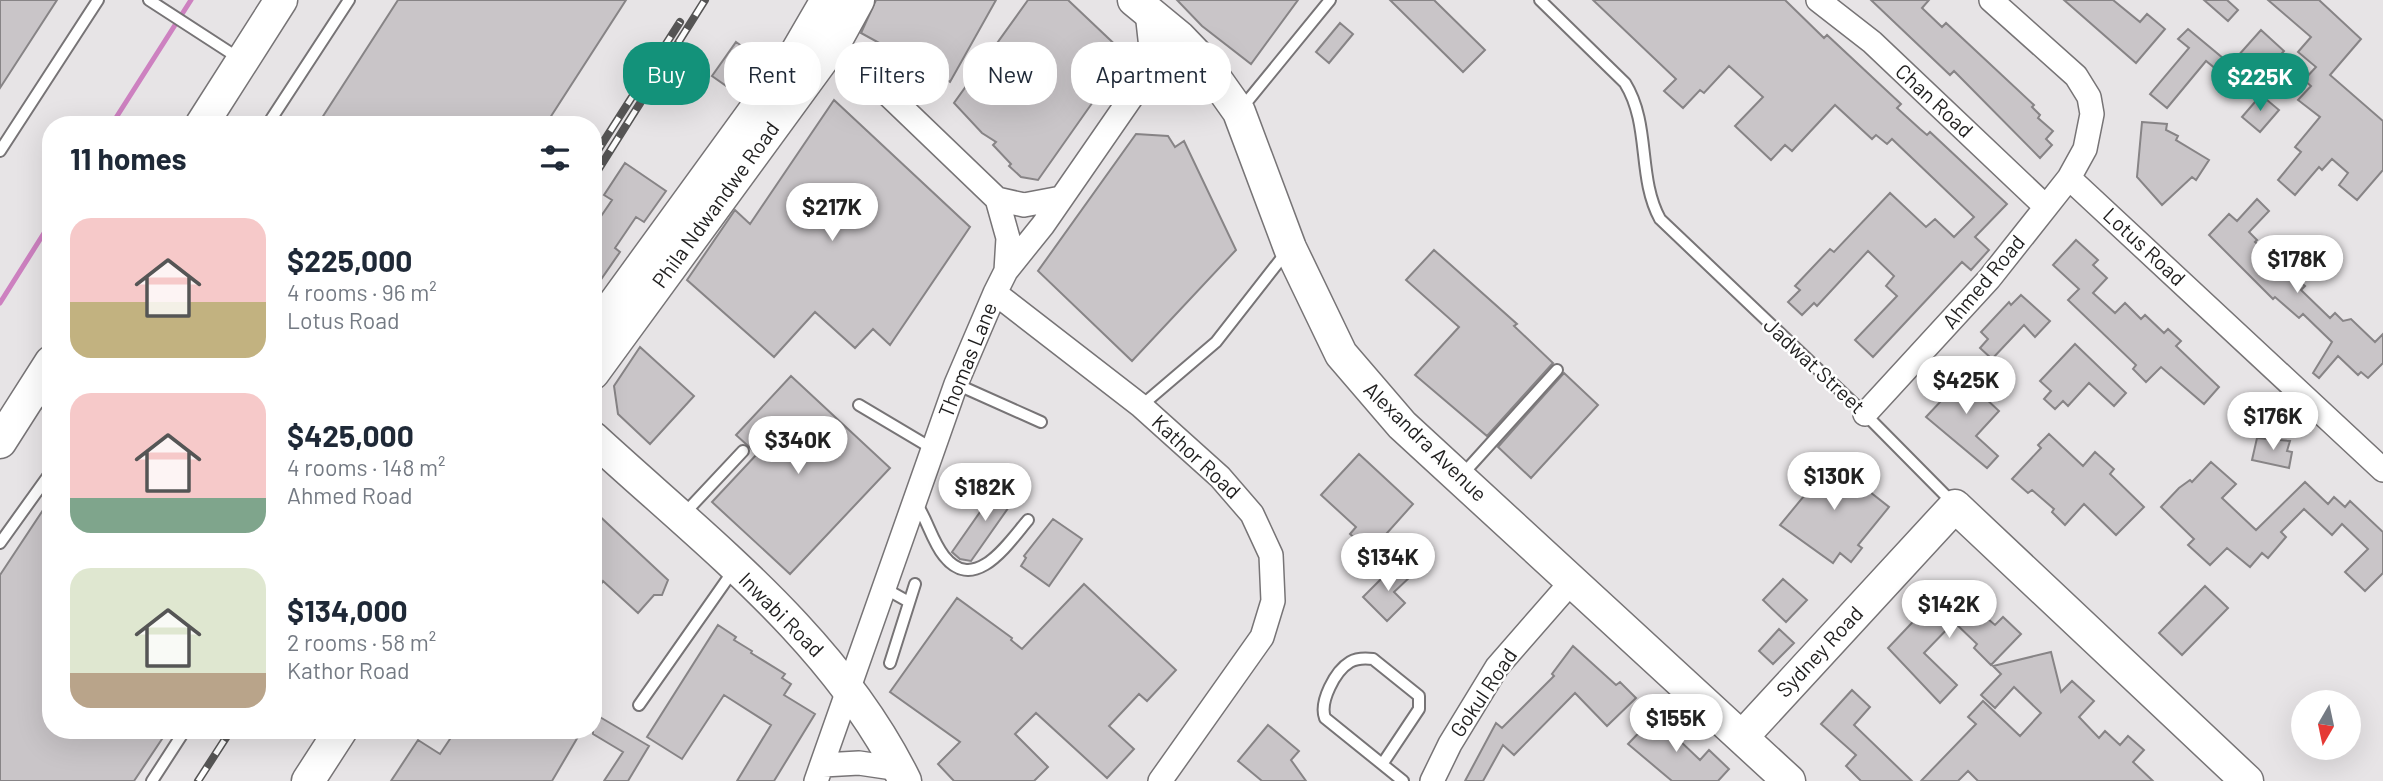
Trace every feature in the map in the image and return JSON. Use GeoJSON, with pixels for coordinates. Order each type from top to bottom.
{"type":"FeatureCollection","features":[{"type":"Feature","properties":{"kind":"street"},"geometry":{"type":"LineString","coordinates":[[207,116],[281,0]]}},
{"type":"Feature","properties":{"kind":"street","name":"Phila Ndwandwe Road"},"geometry":{"type":"LineString","coordinates":[[602,321],[755,111],[825,22],[858,0]]}},
{"type":"Feature","properties":{"kind":"street","name":"Chan Road"},"geometry":{"type":"LineString","coordinates":[[1818,0],[1872,42],[2046,207]]}},
{"type":"Feature","properties":{"kind":"street"},"geometry":{"type":"LineString","coordinates":[[1991,0],[2076,76],[2089,97],[2091,129],[2085,149],[2069,177]]}},
{"type":"Feature","properties":{"kind":"street"},"geometry":{"type":"LineString","coordinates":[[1141,6],[1148,42]]}},
{"type":"Feature","properties":{"kind":"street","name":"Alexandra Avenue"},"geometry":{"type":"LineString","coordinates":[[1141,6],[1183,42]]}},
{"type":"Feature","properties":{"kind":"street"},"geometry":{"type":"LineString","coordinates":[[825,22],[997,199],[1008,238],[1006,271]]}},
{"type":"Feature","properties":{"kind":"street","name":"Phila Ndwandwe Road"},"geometry":{"type":"LineString","coordinates":[[602,359],[825,22]]}},
{"type":"Feature","properties":{"kind":"street","name":"Alexandra Avenue"},"geometry":{"type":"LineString","coordinates":[[1231,100],[1239,112],[1290,248],[1341,354],[1402,425],[1789,781]]}},
{"type":"Feature","properties":{"kind":"street","name":"Thomas Lane"},"geometry":{"type":"LineString","coordinates":[[820,773],[956,384],[995,293],[1006,271],[1126,105]]}},
{"type":"Feature","properties":{"kind":"street","name":"Ahmed Road"},"geometry":{"type":"LineString","coordinates":[[1865,414],[1927,349],[2069,177]]}},
{"type":"Feature","properties":{"kind":"street","name":"Lotus Road"},"geometry":{"type":"LineString","coordinates":[[2069,177],[2383,470]]}},
{"type":"Feature","properties":{"kind":"street"},"geometry":{"type":"LineString","coordinates":[[997,199],[1024,205],[1061,198]]}},
{"type":"Feature","properties":{"kind":"street","name":"Kathor Road"},"geometry":{"type":"LineString","coordinates":[[995,293],[1142,406],[1239,497],[1262,532],[1271,555],[1273,601],[1262,637],[1160,781]]}},
{"type":"Feature","properties":{"kind":"street"},"geometry":{"type":"LineString","coordinates":[[0,442],[41,400]]}},
{"type":"Feature","properties":{"kind":"street","name":"Inwabi Road"},"geometry":{"type":"LineString","coordinates":[[602,446],[813,644],[848,687],[903,775]]}},
{"type":"Feature","properties":{"kind":"street","name":"Inwabi Road"},"geometry":{"type":"LineString","coordinates":[[602,458],[630,472]]}},
{"type":"Feature","properties":{"kind":"street","name":"Sydney Road"},"geometry":{"type":"LineString","coordinates":[[1742,737],[1955,506]]}},
{"type":"Feature","properties":{"kind":"street","name":"Jadwat Street"},"geometry":{"type":"LineString","coordinates":[[1955,506],[2247,781]]}},
{"type":"Feature","properties":{"kind":"street","name":"Gokul Road"},"geometry":{"type":"LineString","coordinates":[[1433,781],[1450,744],[1497,667],[1573,580]]}},
{"type":"Feature","properties":{"kind":"street"},"geometry":{"type":"LineString","coordinates":[[308,781],[335,739]]}},
{"type":"Feature","properties":{"kind":"street"},"geometry":{"type":"LineString","coordinates":[[820,773],[859,763],[903,775]]}},
{"type":"Feature","properties":{"kind":"lane"},"geometry":{"type":"LineString","coordinates":[[0,151],[99,0]]}},
{"type":"Feature","properties":{"kind":"lane"},"geometry":{"type":"LineString","coordinates":[[149,0],[243,60]]}},
{"type":"Feature","properties":{"kind":"lane"},"geometry":{"type":"LineString","coordinates":[[273,116],[349,0]]}},
{"type":"Feature","properties":{"kind":"lane"},"geometry":{"type":"LineString","coordinates":[[1239,112],[1330,0]]}},
{"type":"Feature","properties":{"kind":"lane","name":"Jadwat Street"},"geometry":{"type":"LineString","coordinates":[[1540,0],[1625,83],[1633,96],[1641,116],[1652,204],[1660,219],[1865,414],[1955,506]]}},
{"type":"Feature","properties":{"kind":"lane"},"geometry":{"type":"LineString","coordinates":[[1142,406],[1216,342],[1290,248]]}},
{"type":"Feature","properties":{"kind":"lane"},"geometry":{"type":"LineString","coordinates":[[1460,477],[1557,370]]}},
{"type":"Feature","properties":{"kind":"lane"},"geometry":{"type":"LineString","coordinates":[[956,384],[1041,422]]}},
{"type":"Feature","properties":{"kind":"lane"},"geometry":{"type":"LineString","coordinates":[[859,405],[933,449]]}},
{"type":"Feature","properties":{"kind":"lane"},"geometry":{"type":"LineString","coordinates":[[680,518],[743,451]]}},
{"type":"Feature","properties":{"kind":"lane"},"geometry":{"type":"LineString","coordinates":[[0,543],[42,485]]}},
{"type":"Feature","properties":{"kind":"lane"},"geometry":{"type":"LineString","coordinates":[[914,501],[944,556],[962,568],[979,569],[988,564],[1028,520]]}},
{"type":"Feature","properties":{"kind":"lane"},"geometry":{"type":"LineString","coordinates":[[639,705],[735,569]]}},
{"type":"Feature","properties":{"kind":"lane"},"geometry":{"type":"LineString","coordinates":[[890,663],[915,584]]}},
{"type":"Feature","properties":{"kind":"lane"},"geometry":{"type":"LineString","coordinates":[[884,588],[909,602]]}},
{"type":"Feature","properties":{"kind":"lane"},"geometry":{"type":"LineString","coordinates":[[1383,763],[1419,709],[1419,696],[1373,659],[1354,660],[1347,663],[1326,695],[1323,712],[1325,718],[1403,781]]}},
{"type":"Feature","properties":{"kind":"lane"},"geometry":{"type":"LineString","coordinates":[[152,781],[179,739]]}},
{"type":"Feature","properties":{"kind":"building"},"geometry":{"type":"Polygon","coordinates":[[[0,0],[57,0],[0,88],[0,0]]]}},
{"type":"Feature","properties":{"kind":"building"},"geometry":{"type":"Polygon","coordinates":[[[398,0],[626,0],[551,116],[323,116],[398,0]]]}},
{"type":"Feature","properties":{"kind":"building"},"geometry":{"type":"Polygon","coordinates":[[[876,0],[996,0],[972,42],[963,42],[963,59],[950,82],[949,42],[877,42],[861,33],[876,0]]]}},
{"type":"Feature","properties":{"kind":"building"},"geometry":{"type":"Polygon","coordinates":[[[1028,0],[1068,0],[1112,42],[1071,42],[1071,105],[1091,105],[1038,180],[1021,177],[1009,166],[1011,164],[993,145],[996,142],[982,133],[954,103],[963,90],[963,105],[1057,105],[1057,42],[998,42],[1028,0]]]}},
{"type":"Feature","properties":{"kind":"building"},"geometry":{"type":"Polygon","coordinates":[[[1177,0],[1298,0],[1251,64],[1231,48],[1231,42],[1223,42],[1202,26],[1177,0]]]}},
{"type":"Feature","properties":{"kind":"building"},"geometry":{"type":"Polygon","coordinates":[[[1390,0],[1434,0],[1485,50],[1463,72],[1390,0]]]}},
{"type":"Feature","properties":{"kind":"building"},"geometry":{"type":"Polygon","coordinates":[[[1593,0],[1785,0],[1824,38],[1827,35],[1901,104],[1897,108],[1927,135],[1930,132],[2007,204],[1975,237],[1989,250],[1971,270],[1962,262],[1873,357],[1855,340],[1897,296],[1886,286],[1894,276],[1868,251],[1817,306],[1814,303],[1802,315],[1788,302],[1800,290],[1795,286],[1830,249],[1834,252],[1890,193],[1926,227],[1935,219],[1954,237],[1974,217],[1892,139],[1887,144],[1876,135],[1872,139],[1835,105],[1792,151],[1785,145],[1771,160],[1735,126],[1763,97],[1729,66],[1704,93],[1700,90],[1683,108],[1664,91],[1676,79],[1593,0]]]}},
{"type":"Feature","properties":{"kind":"building"},"geometry":{"type":"Polygon","coordinates":[[[1871,0],[1929,0],[1922,8],[1942,27],[1946,23],[2034,105],[2032,107],[2040,115],[2038,118],[2053,131],[2046,139],[2052,145],[2040,158],[1954,71],[1950,75],[1871,0]]]}},
{"type":"Feature","properties":{"kind":"building"},"geometry":{"type":"Polygon","coordinates":[[[2064,0],[2113,0],[2140,22],[2147,14],[2165,29],[2136,63],[2064,0]]]}},
{"type":"Feature","properties":{"kind":"building"},"geometry":{"type":"Polygon","coordinates":[[[2204,0],[2227,0],[2238,10],[2228,21],[2204,0]]]}},
{"type":"Feature","properties":{"kind":"building"},"geometry":{"type":"Polygon","coordinates":[[[2268,0],[2319,0],[2361,39],[2330,75],[2383,121],[2383,170],[2357,200],[2339,185],[2348,173],[2332,159],[2322,170],[2319,167],[2295,195],[2278,180],[2301,152],[2295,147],[2320,117],[2298,100],[2311,86],[2304,80],[2316,67],[2298,52],[2311,37],[2268,0]]]}},
{"type":"Feature","properties":{"kind":"building"},"geometry":{"type":"Polygon","coordinates":[[[1340,23],[1353,34],[1329,63],[1316,52],[1340,23]]]}},
{"type":"Feature","properties":{"kind":"building"},"geometry":{"type":"Polygon","coordinates":[[[2188,29],[2224,59],[2216,69],[2206,61],[2167,108],[2150,94],[2189,48],[2178,39],[2188,29]]]}},
{"type":"Feature","properties":{"kind":"building"},"geometry":{"type":"Polygon","coordinates":[[[2261,30],[2284,51],[2261,77],[2237,57],[2261,30]]]}},
{"type":"Feature","properties":{"kind":"building"},"geometry":{"type":"Polygon","coordinates":[[[724,59],[724,84],[712,76],[724,59]]]}},
{"type":"Feature","properties":{"kind":"building"},"geometry":{"type":"Polygon","coordinates":[[[2261,95],[2279,110],[2260,132],[2242,117],[2261,95]]]}},
{"type":"Feature","properties":{"kind":"building"},"geometry":{"type":"Polygon","coordinates":[[[834,100],[835,105],[839,105],[970,227],[890,345],[873,329],[855,348],[815,312],[774,357],[687,280],[735,210],[750,224],[834,100]]]}},
{"type":"Feature","properties":{"kind":"building"},"geometry":{"type":"Polygon","coordinates":[[[2142,122],[2167,124],[2166,130],[2178,136],[2176,140],[2209,160],[2196,180],[2192,177],[2162,205],[2137,177],[2142,122]]]}},
{"type":"Feature","properties":{"kind":"building"},"geometry":{"type":"Polygon","coordinates":[[[1136,134],[1168,136],[1175,147],[1184,141],[1236,250],[1132,361],[1038,271],[1136,134]]]}},
{"type":"Feature","properties":{"kind":"building"},"geometry":{"type":"Polygon","coordinates":[[[625,163],[666,191],[644,222],[636,217],[615,248],[620,252],[602,278],[602,215],[612,200],[604,195],[625,163]]]}},
{"type":"Feature","properties":{"kind":"building"},"geometry":{"type":"Polygon","coordinates":[[[2257,199],[2269,211],[2249,232],[2257,240],[2255,242],[2305,286],[2301,290],[2330,318],[2335,313],[2343,321],[2351,319],[2375,342],[2383,334],[2383,363],[2368,378],[2361,372],[2358,375],[2338,356],[2319,378],[2313,373],[2332,342],[2303,314],[2299,318],[2275,297],[2273,299],[2209,235],[2229,214],[2237,221],[2257,199]]]}},
{"type":"Feature","properties":{"kind":"building"},"geometry":{"type":"Polygon","coordinates":[[[2076,240],[2098,260],[2093,265],[2107,278],[2093,293],[2115,313],[2125,303],[2141,319],[2145,315],[2164,333],[2168,329],[2181,341],[2176,346],[2219,387],[2204,404],[2161,367],[2146,382],[2133,369],[2136,365],[2068,300],[2079,289],[2053,265],[2076,240]]]}},
{"type":"Feature","properties":{"kind":"building"},"geometry":{"type":"Polygon","coordinates":[[[1434,250],[1517,324],[1514,326],[1553,363],[1487,436],[1415,375],[1459,327],[1406,280],[1434,250]]]}},
{"type":"Feature","properties":{"kind":"building"},"geometry":{"type":"Polygon","coordinates":[[[2021,295],[2050,321],[2035,337],[2024,325],[1992,359],[1980,348],[1988,339],[1981,332],[2009,302],[2011,305],[2021,295]]]}},
{"type":"Feature","properties":{"kind":"building"},"geometry":{"type":"Polygon","coordinates":[[[2075,344],[2126,393],[2114,406],[2089,383],[2068,406],[2063,401],[2055,409],[2044,399],[2051,391],[2040,381],[2075,344]]]}},
{"type":"Feature","properties":{"kind":"building"},"geometry":{"type":"Polygon","coordinates":[[[640,347],[694,396],[650,444],[618,414],[614,386],[640,347]]]}},
{"type":"Feature","properties":{"kind":"building"},"geometry":{"type":"Polygon","coordinates":[[[1980,372],[1994,386],[1984,397],[1999,411],[1976,436],[1998,456],[1987,468],[1926,417],[1942,400],[1941,383],[1970,382],[1980,372]]]}},
{"type":"Feature","properties":{"kind":"building"},"geometry":{"type":"Polygon","coordinates":[[[1564,373],[1598,405],[1531,478],[1498,447],[1564,373]]]}},
{"type":"Feature","properties":{"kind":"building"},"geometry":{"type":"Polygon","coordinates":[[[791,376],[890,468],[790,574],[712,502],[757,454],[736,435],[791,376]]]}},
{"type":"Feature","properties":{"kind":"building"},"geometry":{"type":"Polygon","coordinates":[[[2049,434],[2083,466],[2095,452],[2114,469],[2110,474],[2144,507],[2116,535],[2084,504],[2065,525],[2052,512],[2054,509],[2032,490],[2028,493],[2012,479],[2041,448],[2038,445],[2049,434]]]}},
{"type":"Feature","properties":{"kind":"building"},"geometry":{"type":"Polygon","coordinates":[[[2257,438],[2290,441],[2287,451],[2292,452],[2289,468],[2252,460],[2257,438]]]}},
{"type":"Feature","properties":{"kind":"building"},"geometry":{"type":"Polygon","coordinates":[[[1359,454],[1413,504],[1370,552],[1350,534],[1356,527],[1321,495],[1359,454]]]}},
{"type":"Feature","properties":{"kind":"building"},"geometry":{"type":"Polygon","coordinates":[[[1823,455],[1889,507],[1858,545],[1862,548],[1851,562],[1840,553],[1833,563],[1780,525],[1809,490],[1803,480],[1823,455]]]}},
{"type":"Feature","properties":{"kind":"building"},"geometry":{"type":"Polygon","coordinates":[[[2211,462],[2236,484],[2222,498],[2256,530],[2305,482],[2328,504],[2334,497],[2345,507],[2350,501],[2383,532],[2383,573],[2365,591],[2345,572],[2368,549],[2342,524],[2332,535],[2304,509],[2281,532],[2286,537],[2268,558],[2262,553],[2250,567],[2227,548],[2210,565],[2188,545],[2194,539],[2161,507],[2179,488],[2190,480],[2192,482],[2211,462]]]}},
{"type":"Feature","properties":{"kind":"building"},"geometry":{"type":"Polygon","coordinates":[[[1001,482],[1018,494],[971,561],[960,559],[952,552],[1001,482]]]}},
{"type":"Feature","properties":{"kind":"building"},"geometry":{"type":"Polygon","coordinates":[[[42,512],[42,739],[162,739],[134,781],[0,781],[0,575],[42,512]]]}},
{"type":"Feature","properties":{"kind":"building"},"geometry":{"type":"Polygon","coordinates":[[[602,518],[668,580],[662,595],[654,595],[638,613],[603,581],[602,518]]]}},
{"type":"Feature","properties":{"kind":"building"},"geometry":{"type":"Polygon","coordinates":[[[1053,519],[1082,539],[1049,586],[1021,566],[1026,558],[1024,556],[1053,519]]]}},
{"type":"Feature","properties":{"kind":"building"},"geometry":{"type":"Polygon","coordinates":[[[1397,563],[1410,577],[1394,592],[1405,603],[1387,621],[1363,597],[1397,563]]]}},
{"type":"Feature","properties":{"kind":"building"},"geometry":{"type":"Polygon","coordinates":[[[1783,579],[1807,600],[1786,622],[1763,600],[1783,579]]]}},
{"type":"Feature","properties":{"kind":"building"},"geometry":{"type":"Polygon","coordinates":[[[1084,584],[1176,670],[1147,701],[1139,694],[1109,726],[1134,749],[1107,778],[1036,713],[1015,734],[1048,767],[1034,781],[954,781],[938,764],[960,742],[890,692],[957,598],[1012,638],[1022,649],[1084,584]]]}},
{"type":"Feature","properties":{"kind":"building"},"geometry":{"type":"Polygon","coordinates":[[[2205,586],[2228,608],[2182,655],[2159,633],[2205,586]]]}},
{"type":"Feature","properties":{"kind":"building"},"geometry":{"type":"Polygon","coordinates":[[[1946,587],[1977,617],[1981,613],[1995,625],[2003,617],[2021,634],[1991,665],[1974,648],[1977,644],[1954,622],[1924,653],[1957,685],[1940,703],[1888,648],[1946,587]]]}},
{"type":"Feature","properties":{"kind":"building"},"geometry":{"type":"Polygon","coordinates":[[[718,625],[736,637],[734,640],[752,651],[751,653],[785,674],[782,678],[791,684],[784,695],[815,714],[774,781],[737,781],[771,725],[724,695],[682,759],[647,737],[718,625]]]}},
{"type":"Feature","properties":{"kind":"building"},"geometry":{"type":"Polygon","coordinates":[[[1779,629],[1794,643],[1773,664],[1759,651],[1779,629]]]}},
{"type":"Feature","properties":{"kind":"building"},"geometry":{"type":"Polygon","coordinates":[[[1573,646],[1616,685],[1620,682],[1636,698],[1607,726],[1575,693],[1514,755],[1503,745],[1483,781],[1465,781],[1496,723],[1502,728],[1554,676],[1552,674],[1573,646]]]}},
{"type":"Feature","properties":{"kind":"building"},"geometry":{"type":"Polygon","coordinates":[[[2051,652],[2061,692],[2072,681],[2094,701],[2079,717],[2099,738],[2105,731],[2120,745],[2128,736],[2144,750],[2133,762],[2153,781],[1978,781],[1968,771],[1958,781],[1921,781],[1976,724],[1968,717],[1983,701],[2020,736],[2041,713],[2014,687],[1995,708],[1981,695],[2001,674],[1993,666],[2051,652]]]}},
{"type":"Feature","properties":{"kind":"building"},"geometry":{"type":"Polygon","coordinates":[[[1852,690],[1870,707],[1854,725],[1912,781],[1861,781],[1846,766],[1856,755],[1821,724],[1852,690]]]}},
{"type":"Feature","properties":{"kind":"building"},"geometry":{"type":"Polygon","coordinates":[[[602,718],[649,746],[628,781],[604,781],[623,752],[601,739],[602,718]]]}},
{"type":"Feature","properties":{"kind":"building"},"geometry":{"type":"Polygon","coordinates":[[[1653,718],[1665,729],[1676,718],[1685,732],[1679,740],[1700,760],[1709,750],[1729,769],[1718,781],[1672,781],[1628,744],[1653,718]]]}},
{"type":"Feature","properties":{"kind":"building"},"geometry":{"type":"Polygon","coordinates":[[[1268,725],[1299,751],[1291,760],[1306,781],[1262,781],[1238,761],[1268,725]]]}},
{"type":"Feature","properties":{"kind":"building"},"geometry":{"type":"Polygon","coordinates":[[[450,739],[577,739],[552,781],[391,781],[418,740],[440,754],[450,739]]]}},
{"type":"Feature","properties":{"kind":"waterway"},"geometry":{"type":"LineString","coordinates":[[117,116],[191,0]]}},
{"type":"Feature","properties":{"kind":"waterway"},"geometry":{"type":"LineString","coordinates":[[0,303],[42,236]]}},
{"type":"Feature","properties":{"kind":"railway"},"geometry":{"type":"LineString","coordinates":[[602,164],[705,0]]}},
{"type":"Feature","properties":{"kind":"railway"},"geometry":{"type":"LineString","coordinates":[[602,144],[680,22]]}},
{"type":"Feature","properties":{"kind":"railway"},"geometry":{"type":"LineString","coordinates":[[198,781],[225,739]]}}]}
